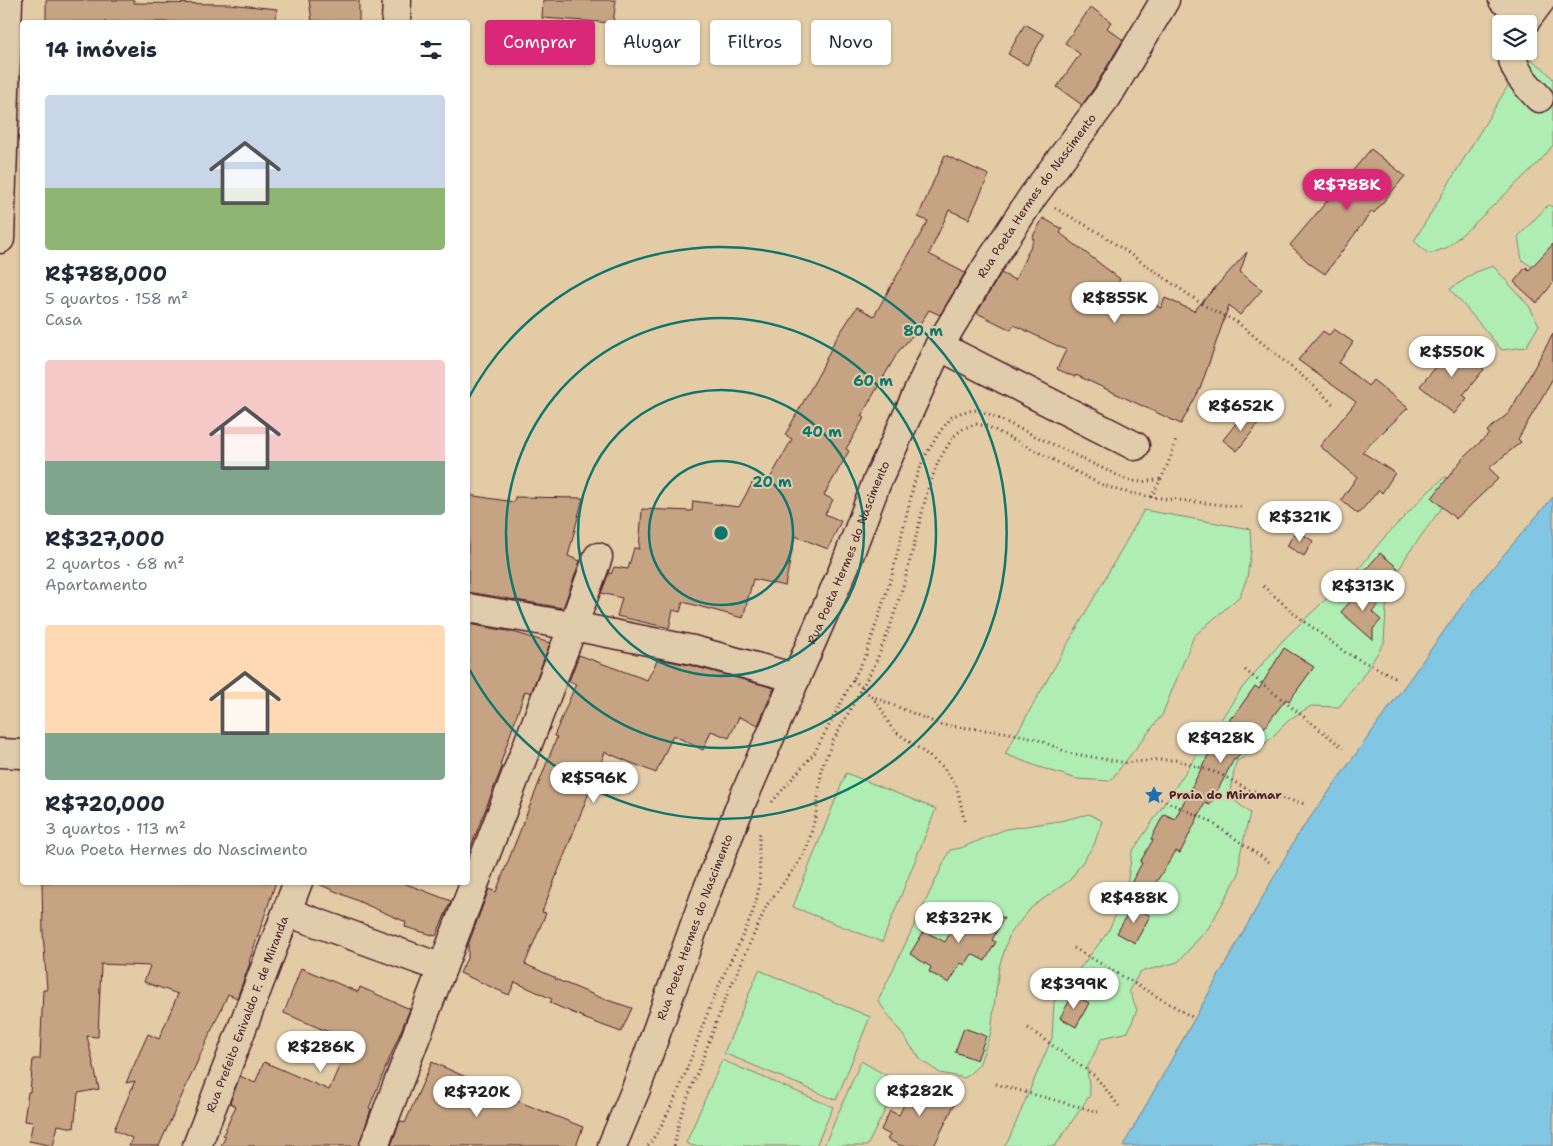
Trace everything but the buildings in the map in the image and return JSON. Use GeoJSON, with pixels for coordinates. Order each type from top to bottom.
{"type":"FeatureCollection","features":[{"type":"Feature","properties":{"kind":"street"},"geometry":{"type":"LineString","coordinates":[[0,239],[8,84],[8,0]]}},
{"type":"Feature","properties":{"kind":"street"},"geometry":{"type":"LineString","coordinates":[[396,20],[397,0]]}},
{"type":"Feature","properties":{"kind":"street","name":"Rua Poeta Hermes do Nascimento"},"geometry":{"type":"LineString","coordinates":[[612,1146],[636,1088],[705,896],[743,799],[847,561],[876,484],[940,346],[986,268],[1033,196],[1107,97],[1165,0]]}},
{"type":"Feature","properties":{"kind":"street"},"geometry":{"type":"LineString","coordinates":[[1503,0],[1531,13]]}},
{"type":"Feature","properties":{"kind":"street"},"geometry":{"type":"LineString","coordinates":[[1512,60],[1520,78],[1539,98]]}},
{"type":"Feature","properties":{"kind":"street"},"geometry":{"type":"LineString","coordinates":[[940,346],[1135,446]]}},
{"type":"Feature","properties":{"kind":"street"},"geometry":{"type":"LineString","coordinates":[[374,1146],[598,557]]}},
{"type":"Feature","properties":{"kind":"street"},"geometry":{"type":"LineString","coordinates":[[470,608],[573,626],[693,650],[796,678]]}},
{"type":"Feature","properties":{"kind":"street"},"geometry":{"type":"LineString","coordinates":[[0,753],[20,754]]}},
{"type":"Feature","properties":{"kind":"street","name":"Rua Prefeito Enivaldo F. de Miranda"},"geometry":{"type":"LineString","coordinates":[[197,1146],[297,885]]}},
{"type":"Feature","properties":{"kind":"street"},"geometry":{"type":"LineString","coordinates":[[287,912],[442,968]]}},
{"type":"Feature","properties":{"kind":"path"},"geometry":{"type":"LineString","coordinates":[[1033,196],[1098,232],[1205,306],[1237,322],[1314,386],[1335,406]]}},
{"type":"Feature","properties":{"kind":"path"},"geometry":{"type":"LineString","coordinates":[[767,809],[776,795],[815,752],[866,655],[892,575],[915,480],[925,456],[941,430],[952,417],[962,412],[977,410],[1127,480],[1141,482],[1162,479]]}},
{"type":"Feature","properties":{"kind":"path"},"geometry":{"type":"LineString","coordinates":[[674,1146],[680,1118],[734,980],[767,905],[799,862],[808,845],[816,814],[822,767],[833,741],[875,664],[890,627],[905,580],[918,522],[938,462],[953,437],[964,428],[976,424],[987,426],[1100,484],[1121,491],[1151,497],[1242,507]]}},
{"type":"Feature","properties":{"kind":"path"},"geometry":{"type":"LineString","coordinates":[[1151,497],[1162,479],[1176,440]]}},
{"type":"Feature","properties":{"kind":"path"},"geometry":{"type":"LineString","coordinates":[[1263,586],[1295,614],[1346,653],[1395,677]]}},
{"type":"Feature","properties":{"kind":"path"},"geometry":{"type":"LineString","coordinates":[[1245,670],[1343,748]]}},
{"type":"Feature","properties":{"kind":"path"},"geometry":{"type":"LineString","coordinates":[[853,680],[862,686],[879,705],[892,729],[925,752],[942,767],[957,787],[965,824]]}},
{"type":"Feature","properties":{"kind":"path"},"geometry":{"type":"LineString","coordinates":[[871,696],[941,725],[1004,732],[1034,738],[1069,753],[1127,763],[1177,760],[1220,774],[1249,790],[1305,804]]}},
{"type":"Feature","properties":{"kind":"path"},"geometry":{"type":"LineString","coordinates":[[1156,796],[1208,820],[1269,862]]}},
{"type":"Feature","properties":{"kind":"path"},"geometry":{"type":"LineString","coordinates":[[648,1146],[669,1114],[716,992],[753,910],[761,871],[759,841],[761,824]]}},
{"type":"Feature","properties":{"kind":"path"},"geometry":{"type":"LineString","coordinates":[[1074,948],[1192,1017]]}},
{"type":"Feature","properties":{"kind":"path"},"geometry":{"type":"LineString","coordinates":[[1028,1028],[1095,1076],[1119,1106]]}},
{"type":"Feature","properties":{"kind":"path"},"geometry":{"type":"LineString","coordinates":[[996,1084],[1098,1112]]}},
{"type":"Feature","properties":{"kind":"green space"},"geometry":{"type":"Polygon","coordinates":[[[1524,60],[1532,60],[1543,68],[1553,79],[1553,145],[1542,159],[1446,248],[1429,254],[1414,241],[1524,60]]]}},
{"type":"Feature","properties":{"kind":"green space"},"geometry":{"type":"Polygon","coordinates":[[[1548,205],[1553,207],[1553,281],[1522,260],[1518,237],[1548,205]]]}},
{"type":"Feature","properties":{"kind":"green space"},"geometry":{"type":"Polygon","coordinates":[[[1493,266],[1529,306],[1539,325],[1526,347],[1502,350],[1450,289],[1476,272],[1493,266]]]}},
{"type":"Feature","properties":{"kind":"green space"},"geometry":{"type":"Polygon","coordinates":[[[1445,477],[1455,482],[1446,502],[1407,555],[1387,593],[1384,643],[1362,677],[1339,707],[1311,706],[1290,719],[1267,742],[1236,762],[1229,796],[1250,813],[1240,855],[1239,874],[1209,927],[1178,962],[1140,972],[1129,990],[1137,1010],[1128,1032],[1102,1038],[1087,1068],[1090,1095],[1055,1146],[1004,1146],[1009,1139],[1052,1038],[1054,1002],[1108,932],[1117,912],[1124,904],[1132,852],[1242,688],[1284,639],[1361,566],[1381,541],[1445,477]]]}},
{"type":"Feature","properties":{"kind":"green space"},"geometry":{"type":"Polygon","coordinates":[[[1144,510],[1250,529],[1251,550],[1247,578],[1240,596],[1194,636],[1162,715],[1110,781],[1077,779],[1005,754],[1144,510]]]}},
{"type":"Feature","properties":{"kind":"green space"},"geometry":{"type":"Polygon","coordinates":[[[846,773],[936,809],[882,942],[793,907],[846,773]]]}},
{"type":"Feature","properties":{"kind":"green space"},"geometry":{"type":"Polygon","coordinates":[[[1089,814],[1102,821],[1094,845],[1070,880],[1032,907],[1010,933],[999,967],[991,1032],[979,1065],[965,1078],[940,1073],[921,1060],[878,1001],[950,850],[961,848],[1006,829],[1060,821],[1089,814]]]}},
{"type":"Feature","properties":{"kind":"green space"},"geometry":{"type":"Polygon","coordinates":[[[759,970],[870,1017],[836,1100],[724,1053],[759,970]]]}},
{"type":"Feature","properties":{"kind":"green space"},"geometry":{"type":"Polygon","coordinates":[[[722,1060],[833,1107],[816,1146],[693,1146],[686,1143],[722,1060]]]}},
{"type":"Feature","properties":{"kind":"green space"},"geometry":{"type":"Polygon","coordinates":[[[861,1061],[889,1077],[894,1092],[867,1146],[824,1146],[861,1061]]]}},
{"type":"Feature","properties":{"kind":"water"},"geometry":{"type":"Polygon","coordinates":[[[1553,497],[1553,1146],[1123,1146],[1297,836],[1472,592],[1553,497]]]}},
{"type":"Feature","properties":{"kind":"place","name":"Praia do Miramar"},"geometry":{"type":"Point","coordinates":[1154,795]}}]}
